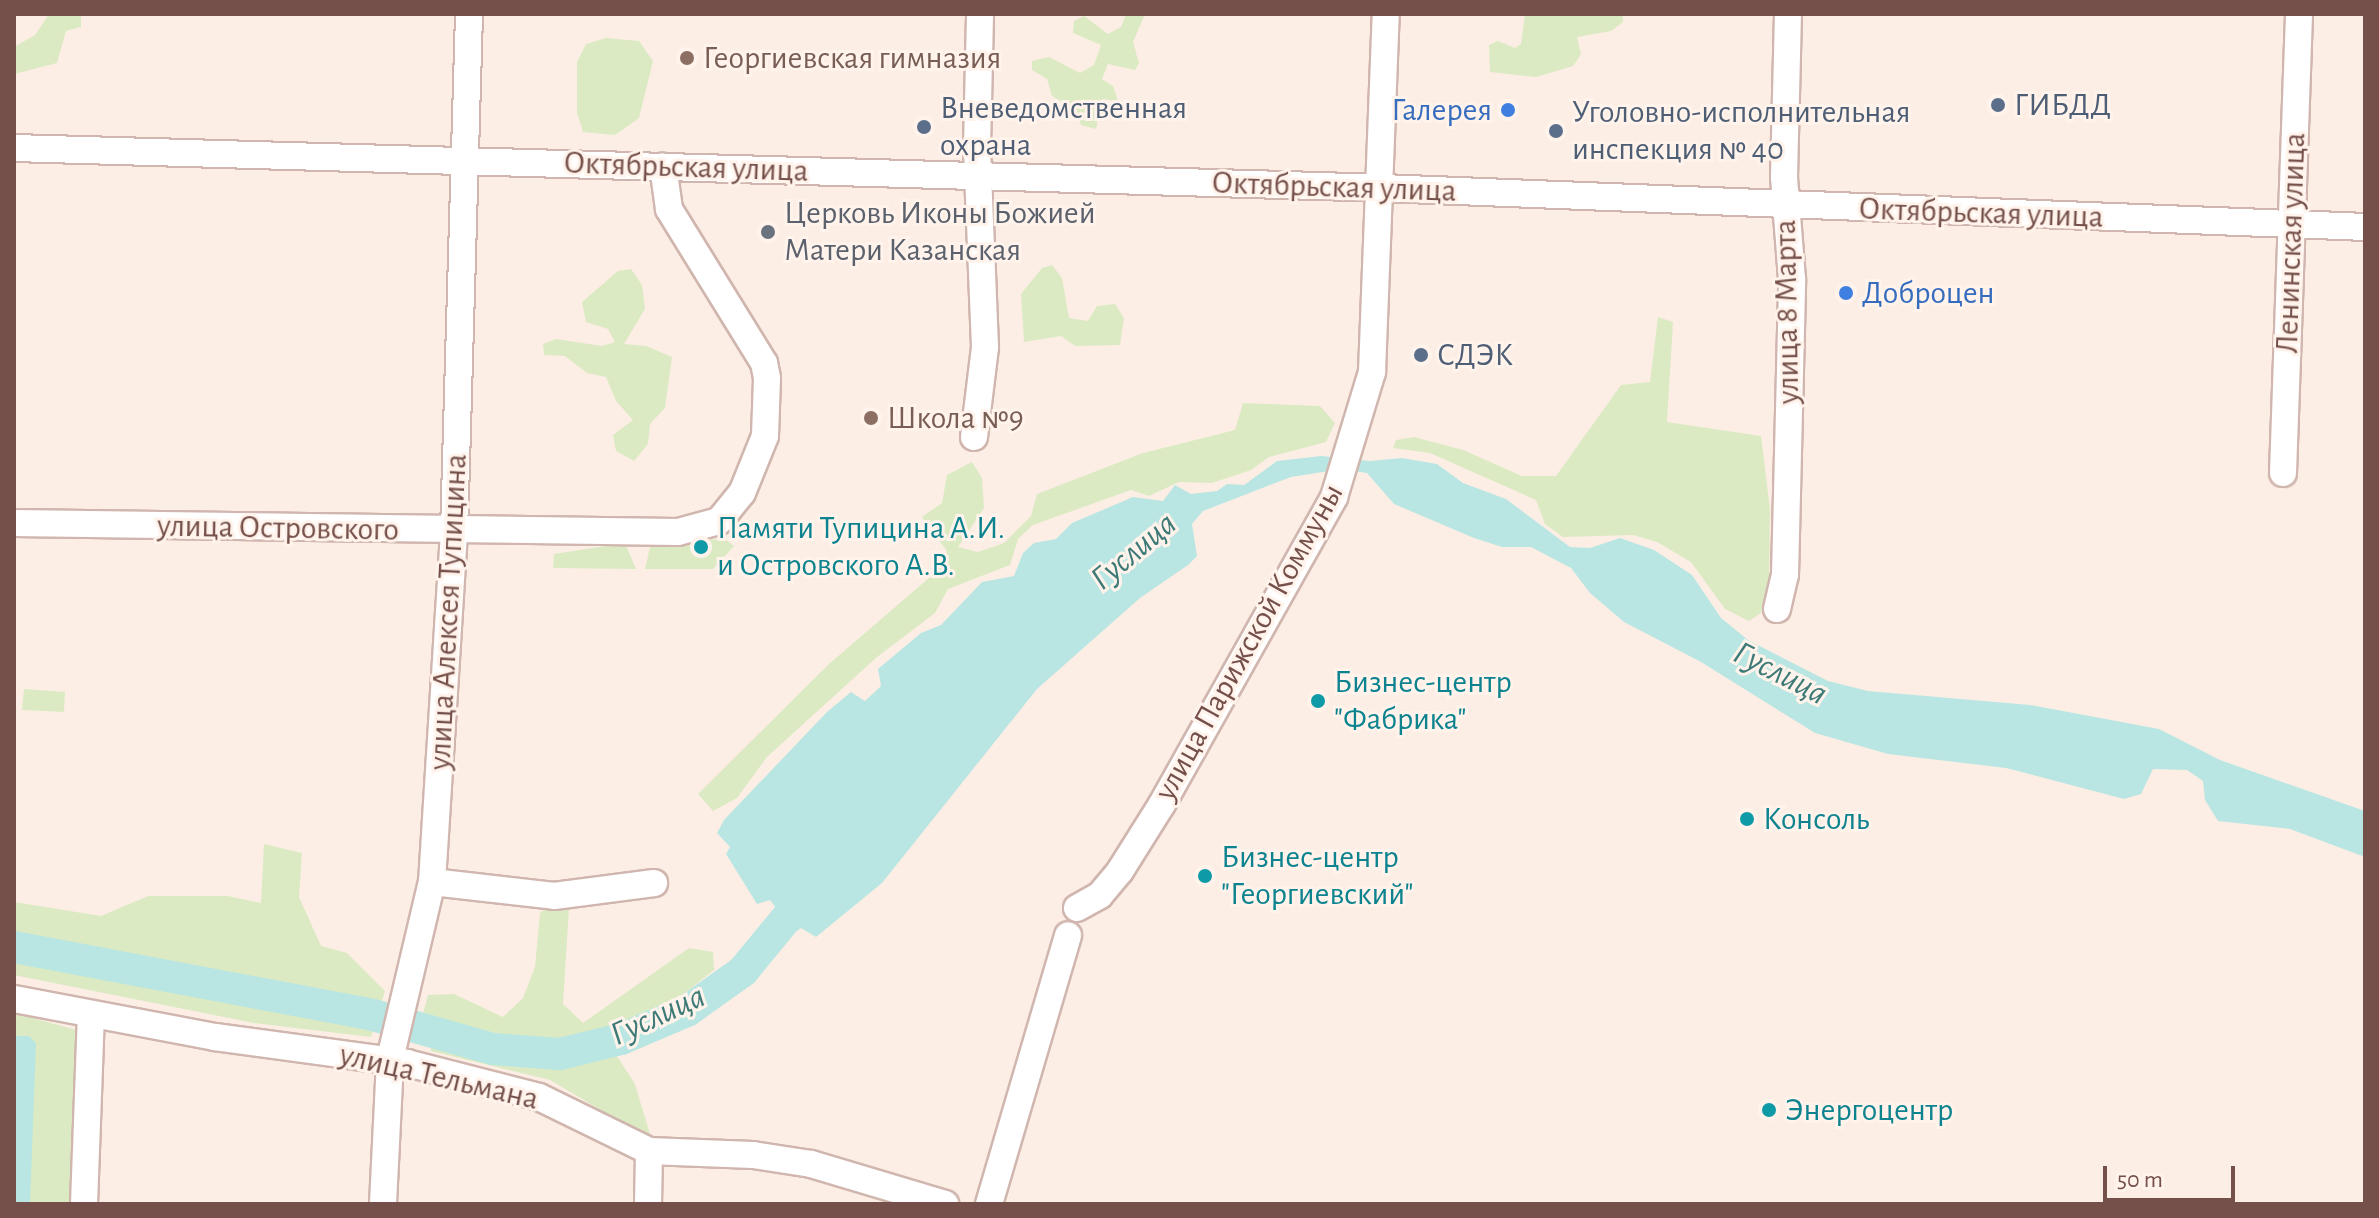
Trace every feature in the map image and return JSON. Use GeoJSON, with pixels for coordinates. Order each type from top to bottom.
{"type":"FeatureCollection","features":[{"type":"Feature","properties":{"kind":"street","name":"улица Алексея Тупицина"},"geometry":{"type":"LineString","coordinates":[[383,1204],[393,1049],[432,882],[454,532],[469,14]]}},
{"type":"Feature","properties":{"kind":"street"},"geometry":{"type":"LineString","coordinates":[[974,437],[985,347],[979,176],[980,14]]}},
{"type":"Feature","properties":{"kind":"street","name":"улица Парижской Коммуны"},"geometry":{"type":"LineString","coordinates":[[1077,908],[1100,895],[1137,844],[1334,497],[1372,372],[1382,188],[1386,14]]}},
{"type":"Feature","properties":{"kind":"street","name":"улица 8 Марта"},"geometry":{"type":"LineString","coordinates":[[1777,609],[1785,575],[1792,292],[1786,205],[1788,14]]}},
{"type":"Feature","properties":{"kind":"street","name":"Ленинская улица"},"geometry":{"type":"LineString","coordinates":[[2283,473],[2299,14]]}},
{"type":"Feature","properties":{"kind":"street","name":"Октябрьская улица"},"geometry":{"type":"LineString","coordinates":[[14,148],[1382,188],[2365,227]]}},
{"type":"Feature","properties":{"kind":"street","name":"улица Островского"},"geometry":{"type":"LineString","coordinates":[[14,523],[454,532],[678,532],[719,521],[742,493],[765,436],[764,363],[669,209],[663,166]]}},
{"type":"Feature","properties":{"kind":"street"},"geometry":{"type":"LineString","coordinates":[[432,882],[554,896],[654,883]]}},
{"type":"Feature","properties":{"kind":"street"},"geometry":{"type":"LineString","coordinates":[[989,1204],[1068,935]]}},
{"type":"Feature","properties":{"kind":"street","name":"улица Тельмана"},"geometry":{"type":"LineString","coordinates":[[14,999],[91,1014],[393,1049],[539,1097],[649,1151],[753,1155],[811,1164],[897,1198],[945,1204]]}},
{"type":"Feature","properties":{"kind":"street"},"geometry":{"type":"LineString","coordinates":[[84,1204],[91,1014]]}},
{"type":"Feature","properties":{"kind":"street"},"geometry":{"type":"LineString","coordinates":[[648,1204],[649,1151]]}},
{"type":"Feature","properties":{"kind":"green space"},"geometry":{"type":"Polygon","coordinates":[[[49,14],[81,14],[81,27],[66,31],[57,63],[14,74],[14,47],[35,35],[49,14]]]}},
{"type":"Feature","properties":{"kind":"green space"},"geometry":{"type":"Polygon","coordinates":[[[1126,14],[1145,14],[1133,42],[1139,63],[1135,70],[1108,64],[1102,79],[1113,86],[1118,101],[1102,99],[1096,129],[1081,125],[1076,110],[1052,96],[1047,79],[1032,70],[1032,61],[1049,57],[1080,73],[1094,65],[1101,45],[1073,33],[1074,21],[1084,16],[1108,34],[1121,27],[1126,14]]]}},
{"type":"Feature","properties":{"kind":"green space"},"geometry":{"type":"Polygon","coordinates":[[[1525,14],[1623,14],[1623,22],[1611,31],[1577,37],[1581,54],[1573,66],[1536,77],[1490,72],[1489,45],[1498,41],[1515,48],[1521,44],[1525,14]]]}},
{"type":"Feature","properties":{"kind":"green space"},"geometry":{"type":"Polygon","coordinates":[[[606,38],[639,41],[653,61],[639,118],[615,135],[583,132],[577,112],[577,62],[586,44],[606,38]]]}},
{"type":"Feature","properties":{"kind":"green space"},"geometry":{"type":"Polygon","coordinates":[[[1052,265],[1062,278],[1069,318],[1088,321],[1097,306],[1115,304],[1124,318],[1120,345],[1075,346],[1061,336],[1024,342],[1021,294],[1042,268],[1052,265]]]}},
{"type":"Feature","properties":{"kind":"green space"},"geometry":{"type":"Polygon","coordinates":[[[631,269],[642,285],[645,309],[624,344],[646,346],[672,357],[665,408],[650,424],[648,444],[634,461],[616,451],[613,435],[633,420],[616,401],[606,377],[587,373],[565,356],[544,355],[543,344],[556,339],[602,346],[615,342],[608,329],[586,322],[582,302],[618,271],[631,269]]]}},
{"type":"Feature","properties":{"kind":"green space"},"geometry":{"type":"Polygon","coordinates":[[[1658,317],[1673,322],[1667,422],[1761,436],[1770,510],[1769,580],[1761,613],[1749,621],[1725,609],[1691,562],[1657,542],[1633,535],[1563,537],[1545,524],[1536,500],[1430,453],[1393,448],[1396,440],[1414,437],[1463,450],[1522,476],[1556,476],[1621,385],[1650,382],[1658,317]]]}},
{"type":"Feature","properties":{"kind":"green space"},"geometry":{"type":"Polygon","coordinates":[[[1243,403],[1320,406],[1335,423],[1326,442],[1269,457],[1251,470],[1212,483],[1179,482],[1149,496],[1131,490],[1033,525],[1018,539],[1010,565],[948,589],[935,613],[877,657],[767,757],[737,798],[713,811],[698,794],[829,664],[937,571],[947,551],[922,517],[942,503],[947,475],[972,462],[982,478],[984,508],[958,547],[978,552],[1004,543],[1031,516],[1037,494],[1143,453],[1235,430],[1243,403]]]}},
{"type":"Feature","properties":{"kind":"green space"},"geometry":{"type":"Polygon","coordinates":[[[725,539],[734,546],[713,569],[645,569],[651,543],[725,539]]]}},
{"type":"Feature","properties":{"kind":"green space"},"geometry":{"type":"Polygon","coordinates":[[[625,543],[636,569],[553,568],[554,554],[625,543]]]}},
{"type":"Feature","properties":{"kind":"green space"},"geometry":{"type":"Polygon","coordinates":[[[24,689],[65,692],[64,712],[22,710],[24,689]]]}},
{"type":"Feature","properties":{"kind":"green space"},"geometry":{"type":"Polygon","coordinates":[[[264,844],[302,853],[299,897],[321,946],[347,953],[385,991],[371,1037],[254,1023],[14,975],[14,902],[101,916],[148,896],[228,896],[261,903],[264,844]]]}},
{"type":"Feature","properties":{"kind":"green space"},"geometry":{"type":"Polygon","coordinates":[[[555,901],[569,908],[563,1004],[583,1023],[689,948],[713,952],[714,970],[662,1011],[604,1036],[635,1084],[650,1134],[641,1134],[550,1080],[431,1051],[423,1014],[428,995],[454,994],[503,1017],[523,998],[535,967],[540,913],[555,901]]]}},
{"type":"Feature","properties":{"kind":"green space"},"geometry":{"type":"Polygon","coordinates":[[[14,1013],[80,1031],[73,1204],[14,1204],[14,1013]]]}},
{"type":"Feature","properties":{"kind":"water"},"geometry":{"type":"Polygon","coordinates":[[[1321,456],[1370,461],[1402,458],[1437,464],[1463,483],[1506,499],[1570,547],[1590,548],[1620,538],[1654,550],[1692,575],[1721,618],[1748,640],[1828,681],[1868,691],[2030,705],[2159,729],[2220,760],[2365,811],[2365,857],[2290,829],[2218,821],[2205,800],[2203,781],[2187,770],[2153,769],[2141,794],[2124,799],[2006,768],[1888,754],[1815,733],[1701,662],[1624,622],[1590,593],[1571,568],[1531,547],[1502,547],[1394,504],[1367,473],[1342,469],[1291,477],[1203,511],[1192,524],[1197,556],[1140,598],[1037,689],[882,883],[816,937],[801,928],[788,937],[769,919],[776,908],[770,900],[757,904],[726,854],[730,847],[717,833],[724,820],[827,712],[851,692],[865,701],[881,686],[878,669],[921,633],[941,625],[982,582],[1014,576],[1023,553],[1034,543],[1056,539],[1072,523],[1133,497],[1163,501],[1175,485],[1191,494],[1217,491],[1227,484],[1244,485],[1277,461],[1321,456]]]}},
{"type":"Feature","properties":{"kind":"water"},"geometry":{"type":"Polygon","coordinates":[[[14,1036],[29,1036],[36,1043],[30,1204],[14,1204],[14,1036]]]}},
{"type":"Feature","properties":{"kind":"waterway","name":"Гуслица"},"geometry":{"type":"LineString","coordinates":[[14,947],[373,1015],[493,1049],[560,1054],[621,1039],[687,1011],[743,971],[804,897]]}},
{"type":"Feature","properties":{"kind":"place","name":"Георгиевская гимназия"},"geometry":{"type":"Point","coordinates":[687,58]}},
{"type":"Feature","properties":{"kind":"place","name":"ГИБДД"},"geometry":{"type":"Point","coordinates":[1998,105]}},
{"type":"Feature","properties":{"kind":"place","name":"Галерея"},"geometry":{"type":"Point","coordinates":[1508,110]}},
{"type":"Feature","properties":{"kind":"place","name":"Вневедомственная охрана"},"geometry":{"type":"Point","coordinates":[924,127]}},
{"type":"Feature","properties":{"kind":"place","name":"Уголовно-исполнительная инспекция № 40"},"geometry":{"type":"Point","coordinates":[1556,131]}},
{"type":"Feature","properties":{"kind":"place","name":"Церковь Иконы Божией Матери Казанская"},"geometry":{"type":"Point","coordinates":[768,232]}},
{"type":"Feature","properties":{"kind":"place","name":"Доброцен"},"geometry":{"type":"Point","coordinates":[1846,293]}},
{"type":"Feature","properties":{"kind":"place","name":"СДЭК"},"geometry":{"type":"Point","coordinates":[1421,355]}},
{"type":"Feature","properties":{"kind":"place","name":"Школа №9"},"geometry":{"type":"Point","coordinates":[871,418]}},
{"type":"Feature","properties":{"kind":"place","name":"Памяти Тупицина А.И. и Островского А.В."},"geometry":{"type":"Point","coordinates":[701,547]}},
{"type":"Feature","properties":{"kind":"place","name":"Бизнес-центр \"Фабрика\""},"geometry":{"type":"Point","coordinates":[1318,701]}},
{"type":"Feature","properties":{"kind":"place","name":"Консоль"},"geometry":{"type":"Point","coordinates":[1747,819]}},
{"type":"Feature","properties":{"kind":"place","name":"Бизнес-центр \"Георгиевский\""},"geometry":{"type":"Point","coordinates":[1205,876]}},
{"type":"Feature","properties":{"kind":"place","name":"Энергоцентр"},"geometry":{"type":"Point","coordinates":[1769,1110]}}]}
